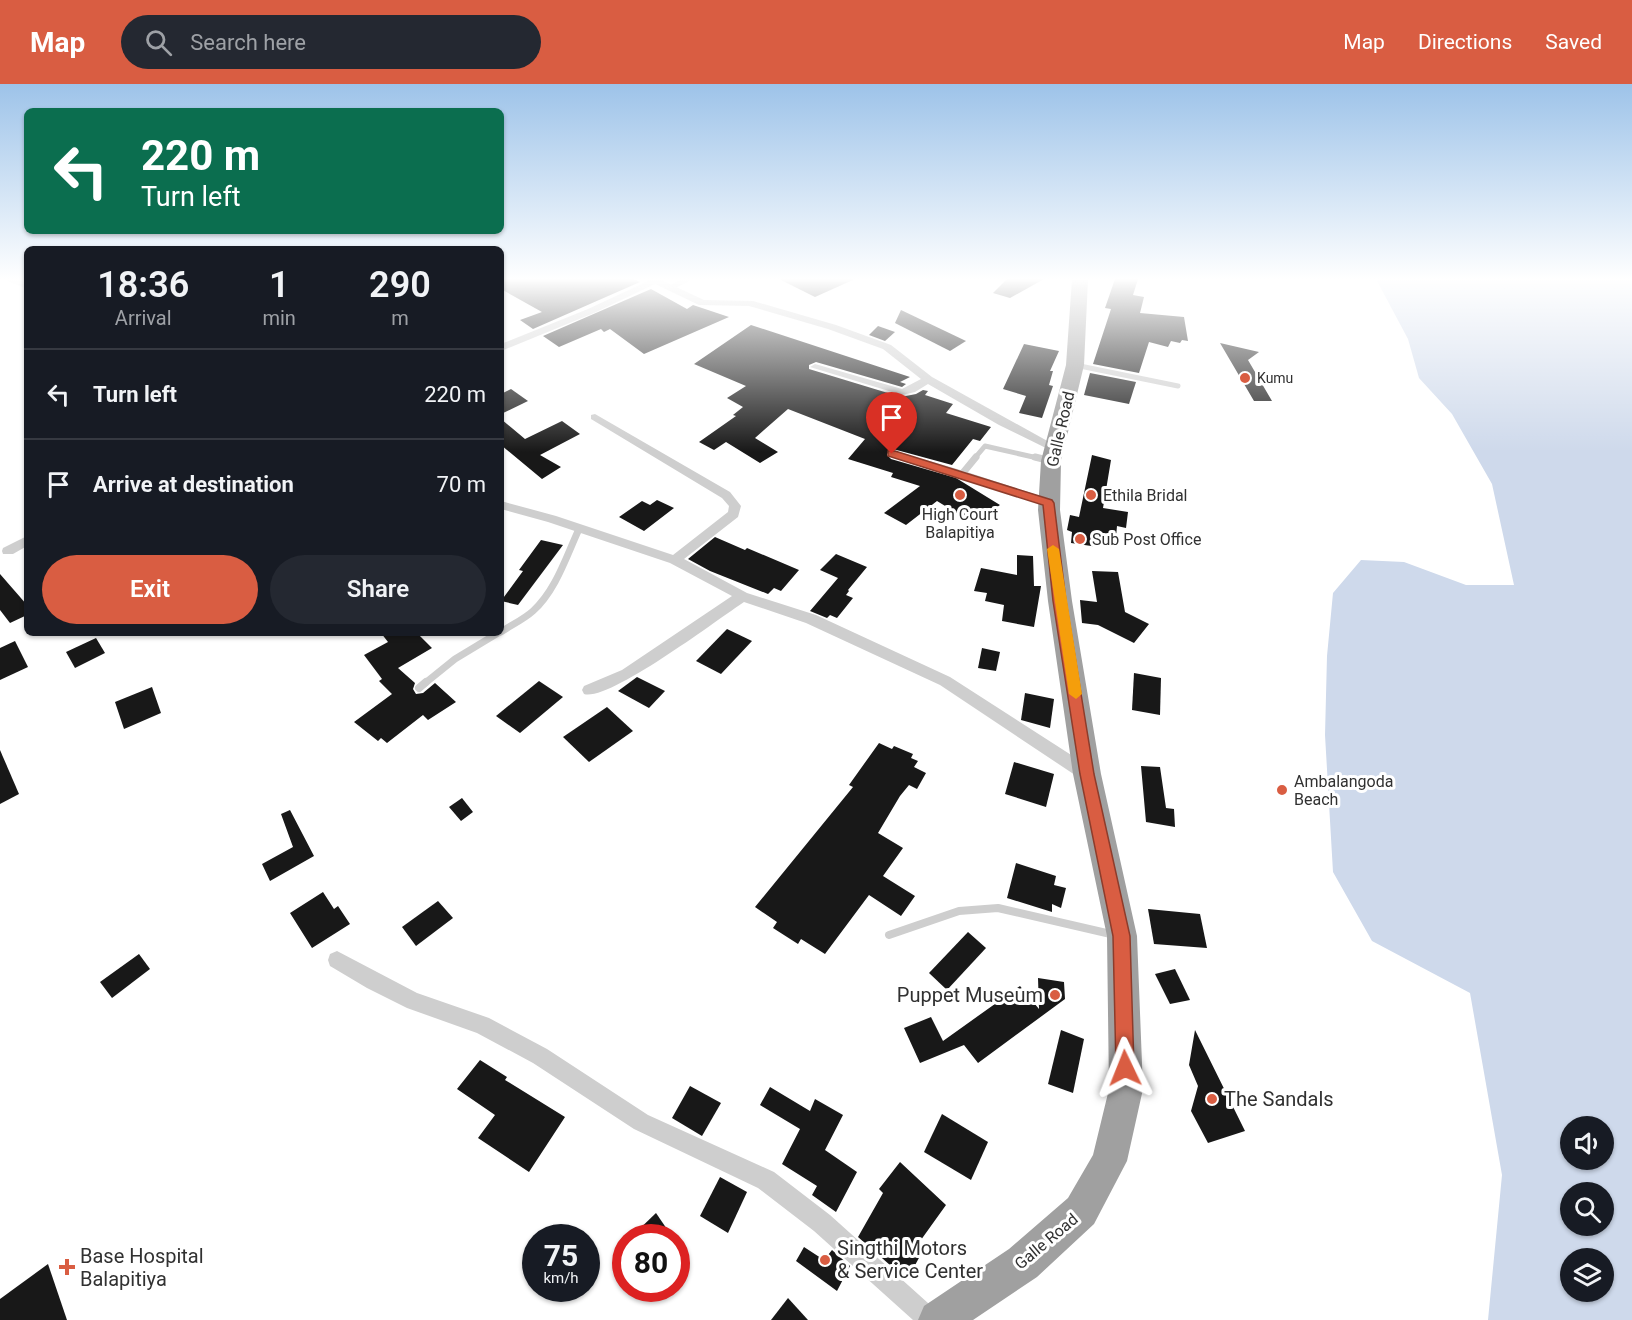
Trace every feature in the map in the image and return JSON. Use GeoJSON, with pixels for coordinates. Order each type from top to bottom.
{"type":"FeatureCollection","features":[{"type":"Feature","properties":{"kind":"highway","name":"Galle Road"},"geometry":{"type":"LineString","coordinates":[[938,1320],[1023,1263],[1081,1211],[1109,1161],[1126,1089],[1122,936],[1087,774],[1060,601],[1048,503],[1052,454],[1076,365],[1077,337]]}},
{"type":"Feature","properties":{"kind":"street"},"geometry":{"type":"LineString","coordinates":[[504,347],[529,337]]}},
{"type":"Feature","properties":{"kind":"street"},"geometry":{"type":"LineString","coordinates":[[859,337],[887,347],[928,379],[1052,454]]}},
{"type":"Feature","properties":{"kind":"street"},"geometry":{"type":"LineString","coordinates":[[815,367],[902,392],[911,390],[928,379]]}},
{"type":"Feature","properties":{"kind":"street"},"geometry":{"type":"LineString","coordinates":[[595,417],[726,495],[735,506],[735,514],[675,560]]}},
{"type":"Feature","properties":{"kind":"street"},"geometry":{"type":"LineString","coordinates":[[504,506],[552,519],[675,560],[742,596],[811,620],[945,681],[1087,774]]}},
{"type":"Feature","properties":{"kind":"street"},"geometry":{"type":"LineString","coordinates":[[8,551],[24,542]]}},
{"type":"Feature","properties":{"kind":"street"},"geometry":{"type":"LineString","coordinates":[[589,690],[627,674],[742,596]]}},
{"type":"Feature","properties":{"kind":"street"},"geometry":{"type":"LineString","coordinates":[[337,960],[374,982],[414,1001],[482,1026],[540,1056],[641,1122],[766,1179],[822,1222],[930,1320]]}},
{"type":"Feature","properties":{"kind":"lane"},"geometry":{"type":"LineString","coordinates":[[1076,365],[1178,386]]}},
{"type":"Feature","properties":{"kind":"lane"},"geometry":{"type":"LineString","coordinates":[[962,474],[985,446],[1052,454]]}},
{"type":"Feature","properties":{"kind":"lane"},"geometry":{"type":"LineString","coordinates":[[892,454],[962,474],[1048,503]]}},
{"type":"Feature","properties":{"kind":"lane"},"geometry":{"type":"LineString","coordinates":[[504,630],[533,612],[554,585],[579,529]]}},
{"type":"Feature","properties":{"kind":"lane"},"geometry":{"type":"LineString","coordinates":[[419,688],[455,659],[493,636]]}},
{"type":"Feature","properties":{"kind":"lane"},"geometry":{"type":"LineString","coordinates":[[889,935],[959,911],[998,908],[1122,936]]}},
{"type":"Feature","properties":{"kind":"water"},"geometry":{"type":"Polygon","coordinates":[[[1407,337],[1632,337],[1632,1320],[1488,1320],[1502,1175],[1470,993],[1372,941],[1333,872],[1325,735],[1327,656],[1333,593],[1361,560],[1404,562],[1466,585],[1514,585],[1492,484],[1452,414],[1419,378],[1407,337]]]}},
{"type":"Feature","properties":{"kind":"building"},"geometry":{"type":"Polygon","coordinates":[[[544,337],[583,337],[559,347],[544,337]]]}},
{"type":"Feature","properties":{"kind":"building"},"geometry":{"type":"Polygon","coordinates":[[[620,337],[684,337],[644,354],[620,337]]]}},
{"type":"Feature","properties":{"kind":"building"},"geometry":{"type":"Polygon","coordinates":[[[734,337],[787,337],[910,377],[900,382],[906,384],[902,387],[816,362],[809,365],[809,369],[901,397],[923,390],[928,391],[925,395],[953,404],[946,413],[991,427],[980,441],[973,439],[952,465],[893,449],[889,450],[887,455],[891,459],[956,478],[1000,505],[973,523],[937,501],[906,525],[884,513],[920,486],[891,477],[893,473],[848,459],[865,439],[788,409],[755,438],[778,452],[760,463],[726,442],[714,450],[699,442],[736,416],[733,415],[743,407],[727,398],[746,386],[694,364],[734,337]]]}},
{"type":"Feature","properties":{"kind":"building"},"geometry":{"type":"Polygon","coordinates":[[[873,337],[890,337],[885,341],[873,337]]]}},
{"type":"Feature","properties":{"kind":"building"},"geometry":{"type":"Polygon","coordinates":[[[922,337],[957,337],[966,341],[950,351],[922,337]]]}},
{"type":"Feature","properties":{"kind":"building"},"geometry":{"type":"Polygon","coordinates":[[[1102,337],[1187,337],[1188,341],[1182,340],[1180,343],[1171,341],[1168,347],[1149,342],[1139,373],[1093,364],[1102,337]]]}},
{"type":"Feature","properties":{"kind":"building"},"geometry":{"type":"Polygon","coordinates":[[[1220,343],[1259,352],[1248,360],[1272,401],[1254,401],[1220,343]]]}},
{"type":"Feature","properties":{"kind":"building"},"geometry":{"type":"Polygon","coordinates":[[[1024,344],[1059,351],[1050,371],[1053,371],[1049,385],[1053,386],[1042,418],[1019,413],[1026,396],[1003,389],[1024,344]]]}},
{"type":"Feature","properties":{"kind":"building"},"geometry":{"type":"Polygon","coordinates":[[[1090,373],[1136,382],[1129,404],[1084,395],[1090,373]]]}},
{"type":"Feature","properties":{"kind":"building"},"geometry":{"type":"Polygon","coordinates":[[[511,389],[528,401],[504,413],[504,392],[511,389]]]}},
{"type":"Feature","properties":{"kind":"building"},"geometry":{"type":"Polygon","coordinates":[[[562,421],[580,434],[540,455],[561,467],[542,479],[504,447],[504,422],[525,439],[562,421]]]}},
{"type":"Feature","properties":{"kind":"building"},"geometry":{"type":"Polygon","coordinates":[[[1092,455],[1111,460],[1103,508],[1128,512],[1126,528],[1117,526],[1116,537],[1104,534],[1104,537],[1099,536],[1098,547],[1071,543],[1072,532],[1067,530],[1070,515],[1079,517],[1092,455]]]}},
{"type":"Feature","properties":{"kind":"building"},"geometry":{"type":"Polygon","coordinates":[[[657,500],[674,508],[644,531],[619,517],[642,501],[650,505],[657,500]]]}},
{"type":"Feature","properties":{"kind":"building"},"geometry":{"type":"Polygon","coordinates":[[[715,537],[799,570],[781,591],[774,588],[768,594],[710,571],[688,559],[715,537]]]}},
{"type":"Feature","properties":{"kind":"building"},"geometry":{"type":"Polygon","coordinates":[[[541,540],[563,545],[518,605],[504,602],[504,597],[523,571],[519,570],[541,540]]]}},
{"type":"Feature","properties":{"kind":"building"},"geometry":{"type":"Polygon","coordinates":[[[836,554],[867,567],[848,590],[846,595],[853,598],[837,618],[830,615],[827,618],[810,611],[838,578],[820,570],[836,554]]]}},
{"type":"Feature","properties":{"kind":"building"},"geometry":{"type":"Polygon","coordinates":[[[1017,555],[1033,556],[1034,586],[1041,586],[1034,627],[1002,621],[1004,605],[985,601],[987,593],[974,591],[981,568],[1017,575],[1017,555]]]}},
{"type":"Feature","properties":{"kind":"building"},"geometry":{"type":"Polygon","coordinates":[[[1092,571],[1118,572],[1125,612],[1149,624],[1134,643],[1098,625],[1082,623],[1080,600],[1097,602],[1092,571]]]}},
{"type":"Feature","properties":{"kind":"building"},"geometry":{"type":"Polygon","coordinates":[[[0,574],[24,602],[24,616],[10,623],[0,610],[0,574]]]}},
{"type":"Feature","properties":{"kind":"building"},"geometry":{"type":"Polygon","coordinates":[[[727,629],[752,641],[721,674],[696,661],[727,629]]]}},
{"type":"Feature","properties":{"kind":"building"},"geometry":{"type":"Polygon","coordinates":[[[383,636],[420,636],[432,648],[398,668],[415,683],[413,689],[416,694],[423,693],[435,683],[456,702],[428,720],[423,715],[387,743],[381,738],[378,741],[354,722],[392,694],[379,681],[382,679],[364,655],[388,642],[383,636]]]}},
{"type":"Feature","properties":{"kind":"building"},"geometry":{"type":"Polygon","coordinates":[[[96,638],[105,653],[75,668],[66,652],[96,638]]]}},
{"type":"Feature","properties":{"kind":"building"},"geometry":{"type":"Polygon","coordinates":[[[15,641],[28,667],[0,680],[0,648],[15,641]]]}},
{"type":"Feature","properties":{"kind":"building"},"geometry":{"type":"Polygon","coordinates":[[[982,648],[1000,652],[996,671],[978,668],[982,648]]]}},
{"type":"Feature","properties":{"kind":"building"},"geometry":{"type":"Polygon","coordinates":[[[1134,673],[1161,678],[1160,715],[1132,710],[1134,673]]]}},
{"type":"Feature","properties":{"kind":"building"},"geometry":{"type":"Polygon","coordinates":[[[637,677],[665,691],[649,708],[618,691],[637,677]]]}},
{"type":"Feature","properties":{"kind":"building"},"geometry":{"type":"Polygon","coordinates":[[[539,681],[563,697],[520,733],[496,716],[539,681]]]}},
{"type":"Feature","properties":{"kind":"building"},"geometry":{"type":"Polygon","coordinates":[[[152,687],[161,713],[124,729],[115,702],[152,687]]]}},
{"type":"Feature","properties":{"kind":"building"},"geometry":{"type":"Polygon","coordinates":[[[1025,693],[1054,699],[1050,728],[1021,720],[1025,693]]]}},
{"type":"Feature","properties":{"kind":"building"},"geometry":{"type":"Polygon","coordinates":[[[607,707],[633,731],[589,762],[563,737],[607,707]]]}},
{"type":"Feature","properties":{"kind":"building"},"geometry":{"type":"Polygon","coordinates":[[[879,743],[913,754],[911,758],[918,761],[914,767],[926,773],[917,789],[909,785],[900,796],[878,833],[903,848],[883,876],[915,896],[901,916],[869,895],[825,954],[801,939],[798,944],[773,928],[777,922],[755,907],[853,787],[849,785],[879,743]]]}},
{"type":"Feature","properties":{"kind":"building"},"geometry":{"type":"Polygon","coordinates":[[[0,750],[19,794],[0,804],[0,750]]]}},
{"type":"Feature","properties":{"kind":"building"},"geometry":{"type":"Polygon","coordinates":[[[1014,762],[1054,774],[1046,807],[1005,794],[1014,762]]]}},
{"type":"Feature","properties":{"kind":"building"},"geometry":{"type":"Polygon","coordinates":[[[1141,766],[1160,767],[1166,808],[1174,809],[1175,827],[1146,822],[1141,766]]]}},
{"type":"Feature","properties":{"kind":"building"},"geometry":{"type":"Polygon","coordinates":[[[462,798],[473,812],[461,821],[449,807],[462,798]]]}},
{"type":"Feature","properties":{"kind":"building"},"geometry":{"type":"Polygon","coordinates":[[[290,810],[314,856],[270,881],[262,864],[293,847],[281,814],[290,810]]]}},
{"type":"Feature","properties":{"kind":"building"},"geometry":{"type":"Polygon","coordinates":[[[1016,863],[1056,876],[1054,885],[1066,888],[1061,908],[1052,904],[1052,912],[1007,898],[1016,863]]]}},
{"type":"Feature","properties":{"kind":"building"},"geometry":{"type":"Polygon","coordinates":[[[323,892],[334,909],[338,906],[350,924],[312,948],[290,913],[323,892]]]}},
{"type":"Feature","properties":{"kind":"building"},"geometry":{"type":"Polygon","coordinates":[[[438,901],[453,918],[416,946],[402,927],[438,901]]]}},
{"type":"Feature","properties":{"kind":"building"},"geometry":{"type":"Polygon","coordinates":[[[1148,909],[1200,914],[1207,948],[1154,944],[1148,909]]]}},
{"type":"Feature","properties":{"kind":"building"},"geometry":{"type":"Polygon","coordinates":[[[968,932],[986,948],[947,990],[929,973],[968,932]]]}},
{"type":"Feature","properties":{"kind":"building"},"geometry":{"type":"Polygon","coordinates":[[[139,954],[150,969],[112,998],[100,982],[139,954]]]}},
{"type":"Feature","properties":{"kind":"building"},"geometry":{"type":"Polygon","coordinates":[[[1175,969],[1190,1000],[1170,1004],[1155,974],[1175,969]]]}},
{"type":"Feature","properties":{"kind":"building"},"geometry":{"type":"Polygon","coordinates":[[[1038,978],[1064,982],[1065,999],[978,1063],[964,1045],[920,1063],[904,1028],[931,1017],[943,1041],[1020,986],[1039,1009],[1038,978]]]}},
{"type":"Feature","properties":{"kind":"building"},"geometry":{"type":"Polygon","coordinates":[[[1061,1030],[1084,1039],[1073,1093],[1048,1084],[1061,1030]]]}},
{"type":"Feature","properties":{"kind":"building","name":"The Sandals"},"geometry":{"type":"Polygon","coordinates":[[[1195,1030],[1245,1131],[1208,1143],[1191,1111],[1198,1086],[1189,1065],[1195,1030]]]}},
{"type":"Feature","properties":{"kind":"building"},"geometry":{"type":"Polygon","coordinates":[[[480,1060],[507,1077],[505,1080],[565,1117],[529,1172],[478,1138],[495,1115],[457,1089],[480,1060]]]}},
{"type":"Feature","properties":{"kind":"building"},"geometry":{"type":"Polygon","coordinates":[[[690,1086],[721,1103],[702,1136],[672,1118],[690,1086]]]}},
{"type":"Feature","properties":{"kind":"building"},"geometry":{"type":"Polygon","coordinates":[[[770,1087],[810,1111],[815,1099],[843,1115],[825,1150],[857,1172],[836,1212],[812,1195],[817,1186],[782,1164],[800,1129],[760,1105],[770,1087]]]}},
{"type":"Feature","properties":{"kind":"building"},"geometry":{"type":"Polygon","coordinates":[[[942,1114],[988,1142],[971,1180],[924,1152],[942,1114]]]}},
{"type":"Feature","properties":{"kind":"building"},"geometry":{"type":"Polygon","coordinates":[[[900,1162],[946,1205],[913,1251],[920,1256],[907,1280],[858,1237],[883,1193],[879,1189],[900,1162]]]}},
{"type":"Feature","properties":{"kind":"building"},"geometry":{"type":"Polygon","coordinates":[[[720,1177],[747,1192],[728,1233],[700,1216],[720,1177]]]}},
{"type":"Feature","properties":{"kind":"building"},"geometry":{"type":"Polygon","coordinates":[[[656,1213],[663,1224],[645,1224],[656,1213]]]}},
{"type":"Feature","properties":{"kind":"building","name":"Singthi Motors & Service Center"},"geometry":{"type":"Polygon","coordinates":[[[804,1247],[824,1260],[832,1250],[850,1266],[837,1291],[796,1261],[804,1247]]]}},
{"type":"Feature","properties":{"kind":"building"},"geometry":{"type":"Polygon","coordinates":[[[48,1264],[67,1320],[0,1320],[0,1299],[48,1264]]]}},
{"type":"Feature","properties":{"kind":"building"},"geometry":{"type":"Polygon","coordinates":[[[788,1298],[808,1320],[771,1320],[788,1298]]]}},
{"type":"Feature","properties":{"kind":"slow traffic"},"geometry":{"type":"LineString","coordinates":[[1053,549],[1076,694]]}},
{"type":"Feature","properties":{"kind":"place","name":"Kumu"},"geometry":{"type":"Point","coordinates":[1245,378]}},
{"type":"Feature","properties":{"kind":"place","name":"High Court Balapitiya"},"geometry":{"type":"Point","coordinates":[960,495]}},
{"type":"Feature","properties":{"kind":"place","name":"Ethila Bridal"},"geometry":{"type":"Point","coordinates":[1091,495]}},
{"type":"Feature","properties":{"kind":"place","name":"Sub Post Office"},"geometry":{"type":"Point","coordinates":[1080,539]}},
{"type":"Feature","properties":{"kind":"place","name":"Ambalangoda Beach"},"geometry":{"type":"Point","coordinates":[1282,790]}},
{"type":"Feature","properties":{"kind":"place","name":"Puppet Museum"},"geometry":{"type":"Point","coordinates":[1055,995]}},
{"type":"Feature","properties":{"kind":"place","name":"The Sandals"},"geometry":{"type":"Point","coordinates":[1212,1099]}},
{"type":"Feature","properties":{"kind":"place","name":"Singthi Motors & Service Center"},"geometry":{"type":"Point","coordinates":[825,1260]}},
{"type":"Feature","properties":{"kind":"place","name":"Base Hospital Balapitiya"},"geometry":{"type":"Point","coordinates":[67,1267]}},
{"type":"Feature","properties":{"kind":"route"},"geometry":{"type":"LineString","coordinates":[[892,454],[962,474],[1048,503],[1060,601],[1087,774],[1100,843],[1122,936],[1125,1068]]}}]}
